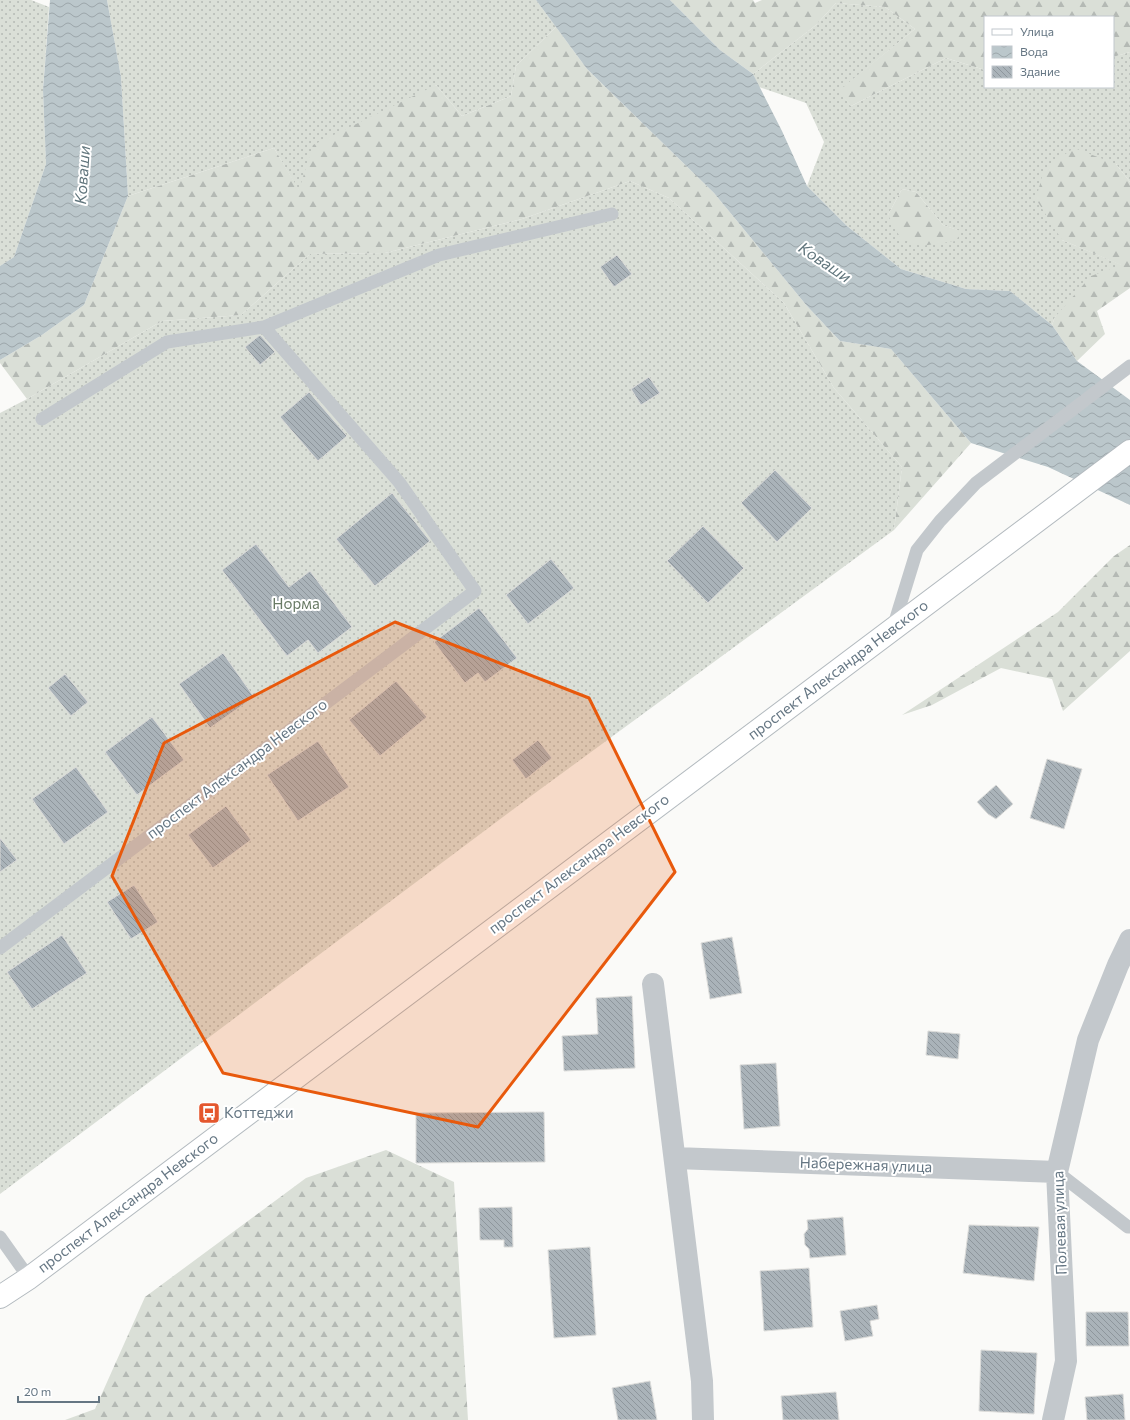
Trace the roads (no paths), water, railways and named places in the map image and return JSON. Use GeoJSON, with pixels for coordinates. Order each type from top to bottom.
{"type":"FeatureCollection","features":[{"type":"Feature","properties":{"kind":"main road","name":"проспект Александра Невского"},"geometry":{"type":"LineString","coordinates":[[0,1297],[29,1278],[1130,451]]}},
{"type":"Feature","properties":{"kind":"street","name":"Полевая улица"},"geometry":{"type":"LineString","coordinates":[[1053,1420],[1066,1361],[1057,1172],[1088,1040],[1124,966],[1130,940]]}},
{"type":"Feature","properties":{"kind":"street"},"geometry":{"type":"LineString","coordinates":[[653,984],[702,1381],[703,1420]]}},
{"type":"Feature","properties":{"kind":"street","name":"Набережная улица"},"geometry":{"type":"LineString","coordinates":[[674,1158],[1057,1172]]}},
{"type":"Feature","properties":{"kind":"lane"},"geometry":{"type":"LineString","coordinates":[[42,419],[167,342],[264,327],[439,255],[612,214]]}},
{"type":"Feature","properties":{"kind":"lane","name":"проспект Александра Невского"},"geometry":{"type":"LineString","coordinates":[[0,948],[475,591],[399,482],[264,327]]}},
{"type":"Feature","properties":{"kind":"lane"},"geometry":{"type":"LineString","coordinates":[[892,630],[917,550],[940,521],[976,483],[1130,366]]}},
{"type":"Feature","properties":{"kind":"lane"},"geometry":{"type":"LineString","coordinates":[[1057,1172],[1128,1227],[1130,1227]]}},
{"type":"Feature","properties":{"kind":"lane","name":"проспект Александра Невского"},"geometry":{"type":"LineString","coordinates":[[0,1236],[29,1278]]}},
{"type":"Feature","properties":{"kind":"water","name":"Коваши"},"geometry":{"type":"Polygon","coordinates":[[[50,0],[107,0],[121,77],[128,196],[84,305],[42,335],[0,360],[0,266],[14,257],[46,164],[43,90],[50,0]]]}},
{"type":"Feature","properties":{"kind":"water","name":"Коваши"},"geometry":{"type":"Polygon","coordinates":[[[536,0],[670,0],[720,50],[753,74],[782,131],[807,186],[847,226],[901,269],[966,289],[1010,291],[1052,325],[1077,361],[1130,400],[1130,505],[1048,467],[971,443],[891,349],[840,341],[807,306],[714,193],[587,69],[536,0]]]}},
{"type":"Feature","properties":{"kind":"place","name":"Коттеджи"},"geometry":{"type":"Point","coordinates":[209,1113]}},
{"type":"Feature","properties":{"kind":"park label","name":"Норма"},"geometry":{"type":"Point","coordinates":[296,604]}}]}
